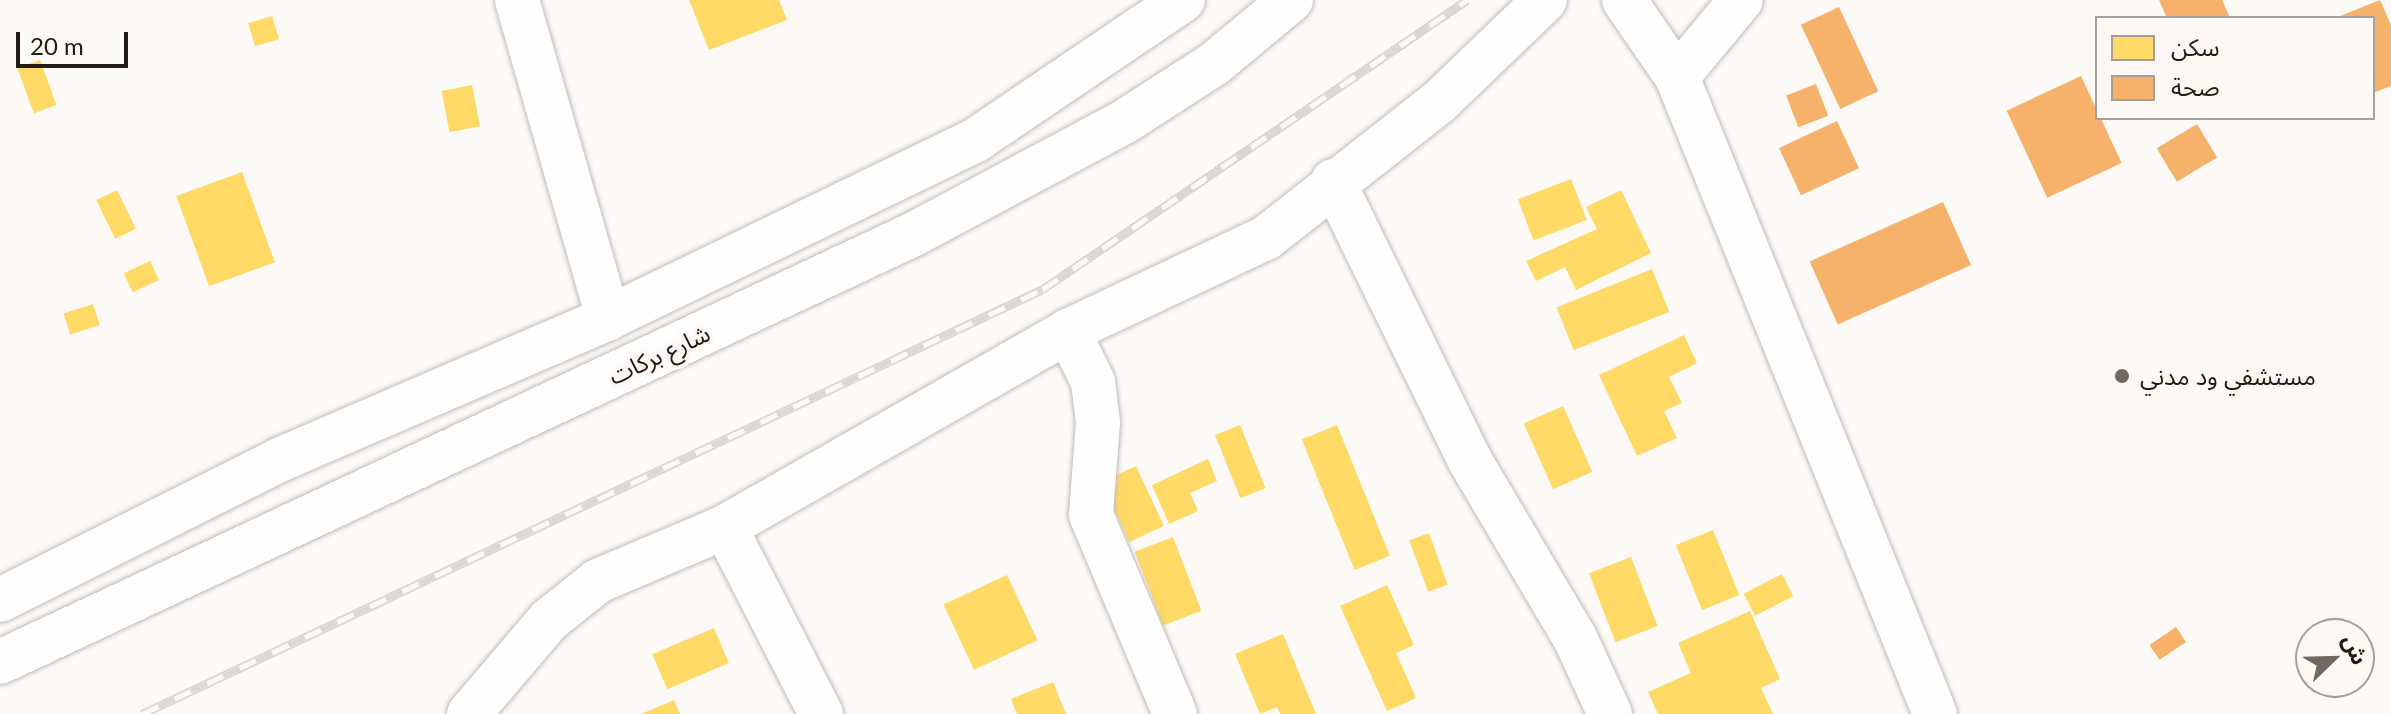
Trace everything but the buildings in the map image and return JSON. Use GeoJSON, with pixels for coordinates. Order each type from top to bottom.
{"type":"FeatureCollection","features":[{"type":"Feature","properties":{"kind":"street"},"geometry":{"type":"LineString","coordinates":[[517,0],[608,318]]}},
{"type":"Feature","properties":{"kind":"street"},"geometry":{"type":"LineString","coordinates":[[0,600],[279,460],[608,318],[976,140],[1183,0]]}},
{"type":"Feature","properties":{"kind":"street","name":"شارع بركات"},"geometry":{"type":"LineString","coordinates":[[0,662],[914,234],[1124,122],[1214,64],[1291,0]]}},
{"type":"Feature","properties":{"kind":"street"},"geometry":{"type":"LineString","coordinates":[[469,714],[549,620],[598,581],[725,527],[1068,331],[1243,253],[1439,102],[1545,0]]}},
{"type":"Feature","properties":{"kind":"street"},"geometry":{"type":"LineString","coordinates":[[1624,0],[1677,77],[1935,714]]}},
{"type":"Feature","properties":{"kind":"street"},"geometry":{"type":"LineString","coordinates":[[1677,77],[1741,0]]}},
{"type":"Feature","properties":{"kind":"street"},"geometry":{"type":"LineString","coordinates":[[1333,181],[1469,459],[1575,638],[1610,714]]}},
{"type":"Feature","properties":{"kind":"street"},"geometry":{"type":"LineString","coordinates":[[1068,331],[1093,382],[1098,422],[1091,515],[1175,714]]}},
{"type":"Feature","properties":{"kind":"street"},"geometry":{"type":"LineString","coordinates":[[725,527],[821,714]]}},
{"type":"Feature","properties":{"kind":"railway"},"geometry":{"type":"LineString","coordinates":[[142,714],[1043,289],[1467,0]]}},
{"type":"Feature","properties":{"kind":"place","name":"مستشفي ود مدني"},"geometry":{"type":"Point","coordinates":[2122,376]}}]}
